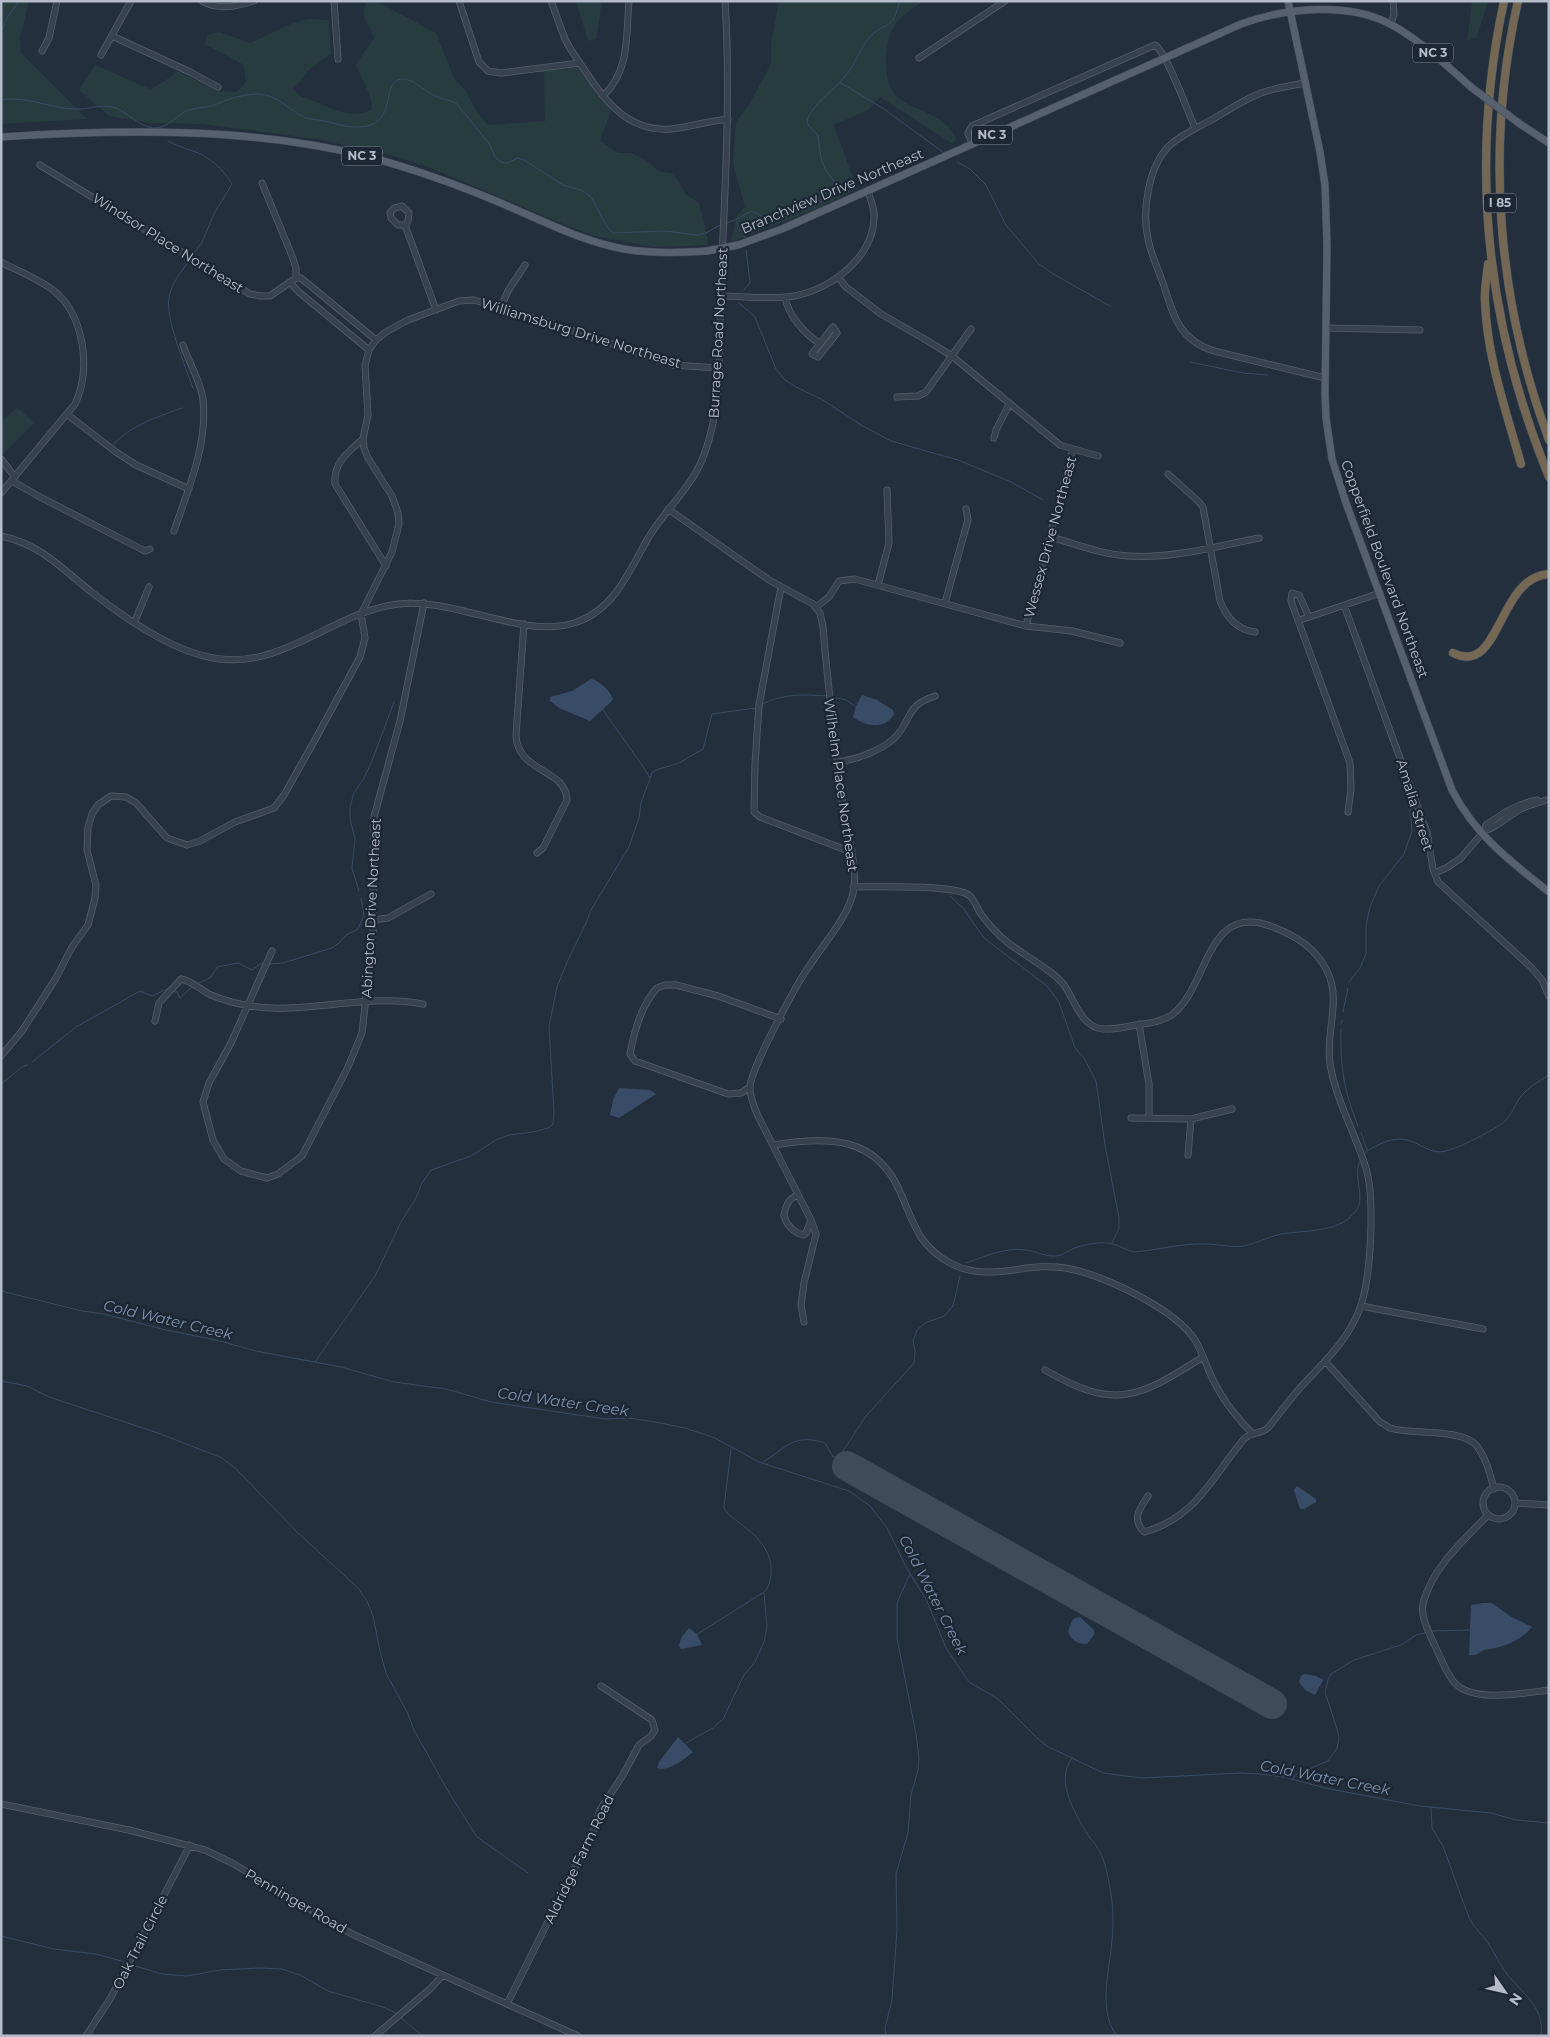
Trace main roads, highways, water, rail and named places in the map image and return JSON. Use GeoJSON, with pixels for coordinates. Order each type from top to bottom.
{"type":"FeatureCollection","features":[{"type":"Feature","properties":{"kind":"highway","name":"I 85"},"geometry":{"type":"LineString","coordinates":[[1504,1],[1492,70],[1487,122],[1485,177],[1489,247],[1500,320],[1513,376],[1533,437],[1549,477]]}},
{"type":"Feature","properties":{"kind":"highway","name":"I 85"},"geometry":{"type":"LineString","coordinates":[[1518,1],[1502,100],[1499,158],[1501,218],[1508,282],[1516,326],[1528,376],[1549,440]]}},
{"type":"Feature","properties":{"kind":"highway"},"geometry":{"type":"LineString","coordinates":[[1489,247],[1485,301],[1489,336],[1499,388],[1521,464]]}},
{"type":"Feature","properties":{"kind":"highway"},"geometry":{"type":"LineString","coordinates":[[1453,652],[1468,656],[1483,650],[1521,587],[1535,576],[1549,574]]}},
{"type":"Feature","properties":{"kind":"main road","name":"Copperfield Boulevard Northeast"},"geometry":{"type":"LineString","coordinates":[[1288,1],[1320,152],[1325,185],[1327,253],[1326,420],[1332,459],[1346,504],[1452,790],[1459,803],[1502,854],[1549,892]]}},
{"type":"Feature","properties":{"kind":"main road","name":"Branchview Drive Northeast"},"geometry":{"type":"LineString","coordinates":[[1,137],[62,133],[173,134],[266,140],[311,146],[368,157],[419,172],[470,190],[571,233],[618,247],[647,252],[707,251],[738,245],[782,229],[1246,22],[1276,13],[1314,10],[1360,15],[1391,24],[1430,51],[1471,87],[1520,124],[1549,143]]}},
{"type":"Feature","properties":{"kind":"water"},"geometry":{"type":"Polygon","coordinates":[[[591,679],[605,687],[613,700],[590,721],[559,708],[550,701],[550,697],[572,691],[591,679]]]}},
{"type":"Feature","properties":{"kind":"water"},"geometry":{"type":"Polygon","coordinates":[[[862,695],[877,700],[893,710],[894,714],[886,723],[881,725],[870,725],[858,720],[853,717],[862,695]]]}},
{"type":"Feature","properties":{"kind":"water"},"geometry":{"type":"Polygon","coordinates":[[[619,1088],[650,1090],[656,1094],[619,1118],[610,1115],[613,1100],[619,1088]]]}},
{"type":"Feature","properties":{"kind":"water"},"geometry":{"type":"Polygon","coordinates":[[[1297,1486],[1316,1499],[1316,1502],[1304,1509],[1300,1509],[1294,1490],[1297,1486]]]}},
{"type":"Feature","properties":{"kind":"water"},"geometry":{"type":"Polygon","coordinates":[[[1492,1603],[1510,1616],[1532,1627],[1525,1634],[1511,1642],[1484,1650],[1476,1655],[1469,1655],[1471,1605],[1492,1603]]]}},
{"type":"Feature","properties":{"kind":"water"},"geometry":{"type":"Polygon","coordinates":[[[1080,1617],[1094,1630],[1094,1635],[1087,1644],[1075,1641],[1068,1631],[1073,1619],[1080,1617]]]}},
{"type":"Feature","properties":{"kind":"water"},"geometry":{"type":"Polygon","coordinates":[[[689,1628],[697,1634],[702,1645],[681,1649],[679,1646],[681,1638],[689,1628]]]}},
{"type":"Feature","properties":{"kind":"water"},"geometry":{"type":"Polygon","coordinates":[[[1304,1674],[1316,1676],[1323,1680],[1315,1695],[1305,1690],[1299,1682],[1304,1674]]]}},
{"type":"Feature","properties":{"kind":"water"},"geometry":{"type":"Polygon","coordinates":[[[678,1737],[693,1752],[671,1767],[657,1768],[659,1762],[678,1737]]]}},
{"type":"Feature","properties":{"kind":"waterway"},"geometry":{"type":"LineString","coordinates":[[1,32],[7,18],[19,1]]}},
{"type":"Feature","properties":{"kind":"waterway"},"geometry":{"type":"LineString","coordinates":[[726,223],[751,212],[761,216],[768,223],[816,205],[832,194],[835,183],[825,169],[821,158],[818,135],[808,125],[807,120],[820,101],[847,74],[869,38],[892,22],[899,1]]}},
{"type":"Feature","properties":{"kind":"waterway"},"geometry":{"type":"LineString","coordinates":[[1,100],[21,99],[69,109],[113,107],[148,127],[159,128],[192,109],[212,106],[244,95],[262,94],[280,101],[307,118],[345,126],[364,127],[376,123],[383,115],[391,88],[395,82],[407,79],[433,95],[457,104],[490,145],[495,157],[501,162],[507,163],[518,158],[524,160],[563,185],[583,191],[591,197],[608,228],[613,233],[665,231],[697,235],[706,233],[722,224]]}},
{"type":"Feature","properties":{"kind":"waterway"},"geometry":{"type":"LineString","coordinates":[[841,83],[884,109],[944,153]]}},
{"type":"Feature","properties":{"kind":"waterway"},"geometry":{"type":"LineString","coordinates":[[168,141],[199,153],[210,160],[225,174],[232,184],[215,212],[202,242],[193,255]]}},
{"type":"Feature","properties":{"kind":"waterway"},"geometry":{"type":"LineString","coordinates":[[957,162],[970,169],[986,185],[1006,225],[1039,264],[1110,306]]}},
{"type":"Feature","properties":{"kind":"waterway"},"geometry":{"type":"LineString","coordinates":[[736,220],[745,238]]}},
{"type":"Feature","properties":{"kind":"waterway"},"geometry":{"type":"LineString","coordinates":[[744,290],[750,282],[746,250]]}},
{"type":"Feature","properties":{"kind":"waterway"},"geometry":{"type":"LineString","coordinates":[[189,261],[172,288],[169,307],[173,330],[193,388]]}},
{"type":"Feature","properties":{"kind":"waterway"},"geometry":{"type":"LineString","coordinates":[[739,303],[755,317],[776,369],[784,379],[796,387],[823,400],[861,425],[891,441],[958,460],[1011,482],[1043,500]]}},
{"type":"Feature","properties":{"kind":"waterway"},"geometry":{"type":"LineString","coordinates":[[1190,362],[1243,373],[1267,375]]}},
{"type":"Feature","properties":{"kind":"waterway"},"geometry":{"type":"LineString","coordinates":[[113,445],[136,427],[182,408]]}},
{"type":"Feature","properties":{"kind":"waterway"},"geometry":{"type":"LineString","coordinates":[[762,704],[778,698],[793,696],[826,696]]}},
{"type":"Feature","properties":{"kind":"waterway"},"geometry":{"type":"LineString","coordinates":[[833,697],[846,700],[855,706]]}},
{"type":"Feature","properties":{"kind":"waterway"},"geometry":{"type":"LineString","coordinates":[[359,891],[352,868],[355,839],[350,819],[350,807],[354,793],[372,761],[394,702]]}},
{"type":"Feature","properties":{"kind":"waterway"},"geometry":{"type":"LineString","coordinates":[[315,1362],[375,1276],[401,1222],[431,1170],[471,1156],[496,1140],[509,1135],[533,1132],[548,1128],[553,1124],[549,1026],[557,987],[591,910],[629,847],[639,818],[641,803],[652,773],[679,763],[703,749],[712,714],[756,708]]}},
{"type":"Feature","properties":{"kind":"waterway"},"geometry":{"type":"LineString","coordinates":[[603,710],[650,778]]}},
{"type":"Feature","properties":{"kind":"waterway"},"geometry":{"type":"LineString","coordinates":[[1349,982],[1360,968],[1366,954],[1366,926],[1370,907],[1379,886],[1404,854],[1412,831],[1410,808],[1395,759]]}},
{"type":"Feature","properties":{"kind":"waterway"},"geometry":{"type":"LineString","coordinates":[[950,896],[963,908],[984,938],[1047,986],[1059,1002],[1075,1048],[1084,1058],[1096,1081],[1105,1145],[1119,1218],[1119,1228],[1112,1243]]}},
{"type":"Feature","properties":{"kind":"waterway"},"geometry":{"type":"LineString","coordinates":[[269,964],[283,963],[332,948],[339,943],[346,935],[358,929],[364,915],[361,898]]}},
{"type":"Feature","properties":{"kind":"waterway"},"geometry":{"type":"LineString","coordinates":[[199,983],[211,977],[217,967],[238,963],[252,970],[262,963]]}},
{"type":"Feature","properties":{"kind":"waterway"},"geometry":{"type":"LineString","coordinates":[[172,991],[177,992],[180,998],[192,987]]}},
{"type":"Feature","properties":{"kind":"waterway"},"geometry":{"type":"LineString","coordinates":[[1343,1012],[1348,988]]}},
{"type":"Feature","properties":{"kind":"waterway"},"geometry":{"type":"LineString","coordinates":[[32,1062],[76,1027],[140,991],[152,996],[167,989]]}},
{"type":"Feature","properties":{"kind":"waterway"},"geometry":{"type":"LineString","coordinates":[[1341,1024],[1342,1020]]}},
{"type":"Feature","properties":{"kind":"waterway"},"geometry":{"type":"LineString","coordinates":[[1341,1029],[1341,1056],[1344,1079],[1358,1126]]}},
{"type":"Feature","properties":{"kind":"waterway"},"geometry":{"type":"LineString","coordinates":[[1,1084],[27,1065]]}},
{"type":"Feature","properties":{"kind":"waterway"},"geometry":{"type":"LineString","coordinates":[[1364,1154],[1380,1144],[1402,1139],[1438,1152],[1459,1146],[1485,1134],[1504,1122],[1524,1093],[1549,1075]]}},
{"type":"Feature","properties":{"kind":"waterway"},"geometry":{"type":"LineString","coordinates":[[1361,1133],[1367,1150]]}},
{"type":"Feature","properties":{"kind":"waterway"},"geometry":{"type":"LineString","coordinates":[[966,1263],[996,1253],[1018,1249],[1056,1256],[1075,1248],[1100,1243],[1113,1244],[1134,1252],[1197,1244],[1244,1246],[1277,1235],[1329,1228],[1347,1219],[1355,1212],[1358,1206],[1360,1200],[1358,1174],[1360,1161]]}},
{"type":"Feature","properties":{"kind":"waterway"},"geometry":{"type":"LineString","coordinates":[[763,1462],[791,1443],[805,1440],[825,1443],[833,1457],[839,1457],[866,1416],[914,1363],[915,1351],[913,1341],[917,1330],[925,1323],[944,1316],[953,1306],[960,1276]]}},
{"type":"Feature","properties":{"kind":"waterway","name":"Cold Water Creek"},"geometry":{"type":"LineString","coordinates":[[1,1291],[82,1311],[104,1314],[166,1330],[216,1340],[256,1351],[341,1367],[394,1382],[446,1389],[491,1402],[605,1419],[629,1418],[685,1428],[715,1438],[759,1462],[849,1491],[870,1506],[887,1528],[906,1567],[927,1601],[946,1648],[969,1682],[998,1699],[1047,1746],[1103,1773],[1142,1778],[1241,1773],[1260,1774],[1284,1777],[1325,1788],[1420,1806],[1491,1813],[1516,1820],[1549,1823]]}},
{"type":"Feature","properties":{"kind":"waterway"},"geometry":{"type":"LineString","coordinates":[[1,1381],[27,1386],[49,1397],[158,1433],[222,1458],[237,1470],[297,1532],[358,1588],[367,1601],[373,1616],[386,1673],[408,1714],[414,1730],[448,1791],[477,1837],[528,1873]]}},
{"type":"Feature","properties":{"kind":"waterway"},"geometry":{"type":"LineString","coordinates":[[696,1635],[764,1592],[768,1586],[771,1574],[769,1557],[762,1543],[729,1515],[724,1507],[731,1449]]}},
{"type":"Feature","properties":{"kind":"waterway"},"geometry":{"type":"LineString","coordinates":[[886,2036],[885,2028],[892,2000],[897,1929],[896,1874],[908,1833],[911,1795],[918,1770],[919,1757],[897,1638],[897,1603],[910,1574]]}},
{"type":"Feature","properties":{"kind":"waterway"},"geometry":{"type":"LineString","coordinates":[[686,1743],[713,1728],[723,1719],[744,1675],[755,1662],[764,1642],[767,1627],[764,1593]]}},
{"type":"Feature","properties":{"kind":"waterway"},"geometry":{"type":"LineString","coordinates":[[1432,1631],[1471,1630]]}},
{"type":"Feature","properties":{"kind":"waterway"},"geometry":{"type":"LineString","coordinates":[[1293,1779],[1295,1775],[1328,1761],[1337,1748],[1339,1738],[1325,1692],[1331,1674],[1354,1660],[1401,1645],[1416,1635],[1425,1633]]}},
{"type":"Feature","properties":{"kind":"waterway"},"geometry":{"type":"LineString","coordinates":[[1072,1758],[1067,1767],[1065,1777],[1069,1798],[1078,1818],[1102,1855],[1110,1890],[1113,1926],[1106,2002],[1111,2026],[1117,2036]]}},
{"type":"Feature","properties":{"kind":"waterway"},"geometry":{"type":"LineString","coordinates":[[1431,1808],[1432,1828],[1443,1846],[1469,1918],[1486,1940],[1504,1970],[1535,2007],[1539,2015],[1541,2036]]}},
{"type":"Feature","properties":{"kind":"waterway"},"geometry":{"type":"LineString","coordinates":[[1,1936],[54,1949],[96,1954],[125,1962]]}},
{"type":"Feature","properties":{"kind":"waterway"},"geometry":{"type":"LineString","coordinates":[[132,1965],[162,1974],[187,1976],[220,1970],[282,1969],[300,1975],[328,1991],[383,2007],[396,2013]]}},
{"type":"Feature","properties":{"kind":"waterway"},"geometry":{"type":"LineString","coordinates":[[401,2018],[423,2036]]}}]}
